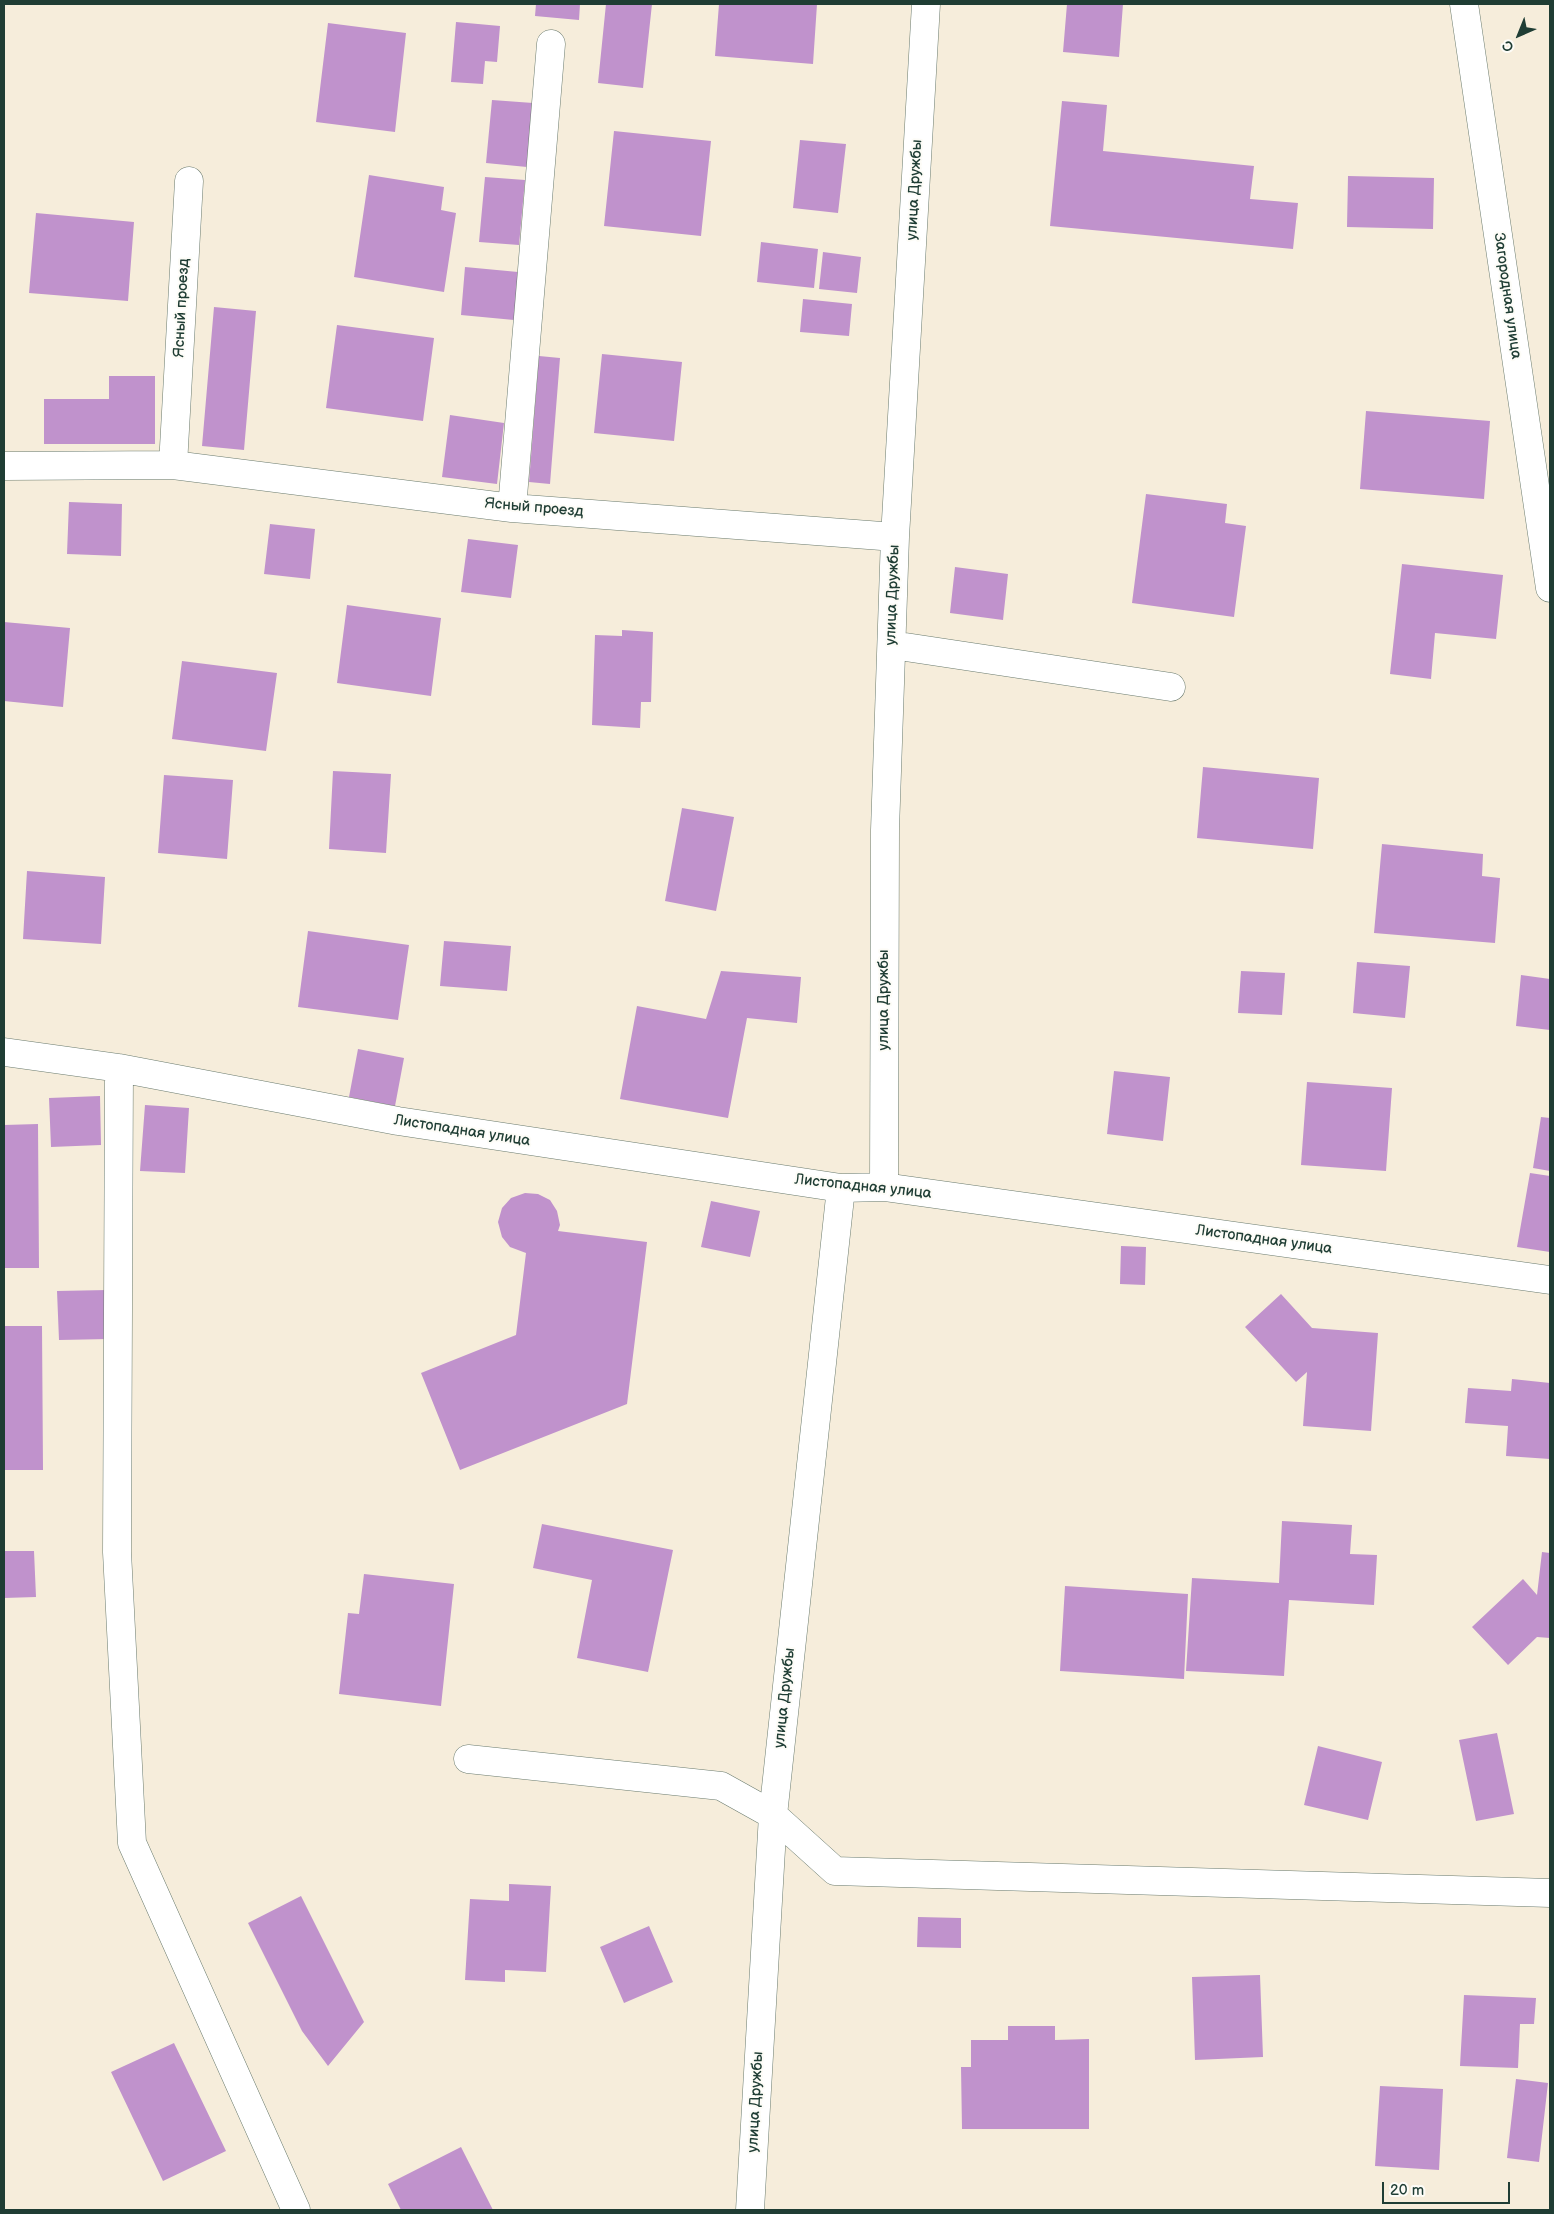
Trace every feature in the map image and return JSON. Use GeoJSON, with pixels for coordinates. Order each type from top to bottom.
{"type":"FeatureCollection","features":[{"type":"Feature","properties":{"kind":"street","name":"улица Дружбы"},"geometry":{"type":"LineString","coordinates":[[884,1187],[885,830],[896,537],[926,4]]}},
{"type":"Feature","properties":{"kind":"street","name":"Загородная улица"},"geometry":{"type":"LineString","coordinates":[[1464,4],[1541,469],[1550,588]]}},
{"type":"Feature","properties":{"kind":"street"},"geometry":{"type":"LineString","coordinates":[[512,508],[551,44]]}},
{"type":"Feature","properties":{"kind":"street","name":"Ясный проезд"},"geometry":{"type":"LineString","coordinates":[[174,466],[188,181]]}},
{"type":"Feature","properties":{"kind":"street","name":"Ясный проезд"},"geometry":{"type":"LineString","coordinates":[[4,466],[174,466],[512,508],[896,537]]}},
{"type":"Feature","properties":{"kind":"street"},"geometry":{"type":"LineString","coordinates":[[892,644],[1171,687]]}},
{"type":"Feature","properties":{"kind":"street","name":"Листопадная улица"},"geometry":{"type":"LineString","coordinates":[[4,1052],[119,1068],[398,1122],[841,1188],[884,1187],[1550,1280]]}},
{"type":"Feature","properties":{"kind":"street"},"geometry":{"type":"LineString","coordinates":[[119,1068],[118,1552],[132,1843],[296,2210]]}},
{"type":"Feature","properties":{"kind":"street","name":"улица Дружбы"},"geometry":{"type":"LineString","coordinates":[[750,2210],[773,1814],[841,1188]]}},
{"type":"Feature","properties":{"kind":"street"},"geometry":{"type":"LineString","coordinates":[[468,1759],[721,1786],[773,1814],[835,1871],[1550,1893]]}},
{"type":"Feature","properties":{"kind":"building"},"geometry":{"type":"Polygon","coordinates":[[[536,4],[580,4],[579,20],[535,16],[536,4]]]}},
{"type":"Feature","properties":{"kind":"building"},"geometry":{"type":"Polygon","coordinates":[[[606,4],[652,4],[643,88],[598,83],[606,4]]]}},
{"type":"Feature","properties":{"kind":"building"},"geometry":{"type":"Polygon","coordinates":[[[719,4],[817,4],[813,64],[715,56],[719,4]]]}},
{"type":"Feature","properties":{"kind":"building"},"geometry":{"type":"Polygon","coordinates":[[[1067,4],[1123,4],[1119,57],[1063,52],[1067,4]]]}},
{"type":"Feature","properties":{"kind":"building"},"geometry":{"type":"Polygon","coordinates":[[[456,22],[500,26],[497,62],[485,61],[483,84],[451,82],[456,22]]]}},
{"type":"Feature","properties":{"kind":"building"},"geometry":{"type":"Polygon","coordinates":[[[328,23],[406,33],[395,132],[316,122],[328,23]]]}},
{"type":"Feature","properties":{"kind":"building"},"geometry":{"type":"Polygon","coordinates":[[[492,100],[533,103],[527,167],[486,163],[492,100]]]}},
{"type":"Feature","properties":{"kind":"building"},"geometry":{"type":"Polygon","coordinates":[[[1062,101],[1107,105],[1103,151],[1254,166],[1250,199],[1298,203],[1293,249],[1050,226],[1062,101]]]}},
{"type":"Feature","properties":{"kind":"building"},"geometry":{"type":"Polygon","coordinates":[[[614,131],[711,141],[701,236],[604,226],[614,131]]]}},
{"type":"Feature","properties":{"kind":"building"},"geometry":{"type":"Polygon","coordinates":[[[800,140],[846,144],[838,213],[793,208],[800,140]]]}},
{"type":"Feature","properties":{"kind":"building"},"geometry":{"type":"Polygon","coordinates":[[[369,175],[444,187],[441,210],[456,213],[444,292],[354,277],[369,175]]]}},
{"type":"Feature","properties":{"kind":"building"},"geometry":{"type":"Polygon","coordinates":[[[1348,176],[1434,178],[1433,229],[1347,227],[1348,176]]]}},
{"type":"Feature","properties":{"kind":"building"},"geometry":{"type":"Polygon","coordinates":[[[485,177],[525,180],[519,245],[479,242],[485,177]]]}},
{"type":"Feature","properties":{"kind":"building"},"geometry":{"type":"Polygon","coordinates":[[[36,213],[134,222],[128,301],[29,293],[36,213]]]}},
{"type":"Feature","properties":{"kind":"building"},"geometry":{"type":"Polygon","coordinates":[[[761,242],[818,249],[814,288],[757,282],[761,242]]]}},
{"type":"Feature","properties":{"kind":"building"},"geometry":{"type":"Polygon","coordinates":[[[823,252],[861,257],[857,293],[819,289],[823,252]]]}},
{"type":"Feature","properties":{"kind":"building"},"geometry":{"type":"Polygon","coordinates":[[[465,267],[518,272],[514,320],[461,315],[465,267]]]}},
{"type":"Feature","properties":{"kind":"building"},"geometry":{"type":"Polygon","coordinates":[[[803,299],[852,304],[849,336],[800,332],[803,299]]]}},
{"type":"Feature","properties":{"kind":"building"},"geometry":{"type":"Polygon","coordinates":[[[214,307],[256,311],[244,450],[202,446],[214,307]]]}},
{"type":"Feature","properties":{"kind":"building"},"geometry":{"type":"Polygon","coordinates":[[[337,325],[434,338],[423,421],[326,408],[337,325]]]}},
{"type":"Feature","properties":{"kind":"building"},"geometry":{"type":"Polygon","coordinates":[[[602,354],[682,362],[674,441],[594,433],[602,354]]]}},
{"type":"Feature","properties":{"kind":"building"},"geometry":{"type":"Polygon","coordinates":[[[539,356],[560,358],[550,484],[529,482],[539,356]]]}},
{"type":"Feature","properties":{"kind":"building"},"geometry":{"type":"Polygon","coordinates":[[[109,376],[155,376],[155,444],[44,444],[44,399],[109,399],[109,376]]]}},
{"type":"Feature","properties":{"kind":"building"},"geometry":{"type":"Polygon","coordinates":[[[1366,411],[1490,421],[1484,499],[1360,489],[1366,411]]]}},
{"type":"Feature","properties":{"kind":"building"},"geometry":{"type":"Polygon","coordinates":[[[450,415],[504,423],[497,484],[442,477],[450,415]]]}},
{"type":"Feature","properties":{"kind":"building"},"geometry":{"type":"Polygon","coordinates":[[[1146,494],[1227,504],[1225,523],[1246,526],[1234,617],[1132,603],[1146,494]]]}},
{"type":"Feature","properties":{"kind":"building"},"geometry":{"type":"Polygon","coordinates":[[[69,502],[122,504],[121,556],[67,554],[69,502]]]}},
{"type":"Feature","properties":{"kind":"building"},"geometry":{"type":"Polygon","coordinates":[[[270,524],[315,529],[310,579],[264,574],[270,524]]]}},
{"type":"Feature","properties":{"kind":"building"},"geometry":{"type":"Polygon","coordinates":[[[468,539],[518,545],[511,598],[461,592],[468,539]]]}},
{"type":"Feature","properties":{"kind":"building"},"geometry":{"type":"Polygon","coordinates":[[[1402,564],[1503,575],[1496,639],[1435,633],[1431,679],[1390,674],[1402,564]]]}},
{"type":"Feature","properties":{"kind":"building"},"geometry":{"type":"Polygon","coordinates":[[[955,567],[1008,574],[1003,620],[950,613],[955,567]]]}},
{"type":"Feature","properties":{"kind":"building"},"geometry":{"type":"Polygon","coordinates":[[[347,605],[441,618],[431,696],[337,683],[347,605]]]}},
{"type":"Feature","properties":{"kind":"building"},"geometry":{"type":"Polygon","coordinates":[[[4,622],[70,628],[63,707],[4,701],[4,622]]]}},
{"type":"Feature","properties":{"kind":"building"},"geometry":{"type":"Polygon","coordinates":[[[622,630],[653,632],[651,702],[641,702],[640,728],[592,725],[595,635],[622,636],[622,630]]]}},
{"type":"Feature","properties":{"kind":"building"},"geometry":{"type":"Polygon","coordinates":[[[182,661],[277,673],[266,751],[172,739],[182,661]]]}},
{"type":"Feature","properties":{"kind":"building"},"geometry":{"type":"Polygon","coordinates":[[[1203,767],[1319,778],[1313,849],[1197,838],[1203,767]]]}},
{"type":"Feature","properties":{"kind":"building"},"geometry":{"type":"Polygon","coordinates":[[[333,771],[391,774],[386,853],[329,849],[333,771]]]}},
{"type":"Feature","properties":{"kind":"building"},"geometry":{"type":"Polygon","coordinates":[[[164,775],[233,780],[227,859],[158,853],[164,775]]]}},
{"type":"Feature","properties":{"kind":"building"},"geometry":{"type":"Polygon","coordinates":[[[682,808],[734,817],[716,911],[665,901],[682,808]]]}},
{"type":"Feature","properties":{"kind":"building"},"geometry":{"type":"Polygon","coordinates":[[[1382,844],[1483,854],[1482,876],[1500,878],[1495,943],[1374,933],[1382,844]]]}},
{"type":"Feature","properties":{"kind":"building"},"geometry":{"type":"Polygon","coordinates":[[[27,871],[105,877],[101,944],[23,939],[27,871]]]}},
{"type":"Feature","properties":{"kind":"building"},"geometry":{"type":"Polygon","coordinates":[[[308,931],[409,945],[398,1020],[298,1007],[308,931]]]}},
{"type":"Feature","properties":{"kind":"building"},"geometry":{"type":"Polygon","coordinates":[[[444,941],[511,946],[507,991],[440,986],[444,941]]]}},
{"type":"Feature","properties":{"kind":"building"},"geometry":{"type":"Polygon","coordinates":[[[1357,962],[1410,966],[1405,1018],[1353,1013],[1357,962]]]}},
{"type":"Feature","properties":{"kind":"building"},"geometry":{"type":"Polygon","coordinates":[[[721,971],[801,977],[797,1023],[747,1018],[728,1118],[620,1099],[637,1006],[706,1019],[721,971]]]}},
{"type":"Feature","properties":{"kind":"building"},"geometry":{"type":"Polygon","coordinates":[[[1241,971],[1285,973],[1282,1015],[1238,1013],[1241,971]]]}},
{"type":"Feature","properties":{"kind":"building"},"geometry":{"type":"Polygon","coordinates":[[[1521,975],[1550,979],[1550,1030],[1516,1026],[1521,975]]]}},
{"type":"Feature","properties":{"kind":"building"},"geometry":{"type":"Polygon","coordinates":[[[358,1049],[404,1058],[395,1106],[349,1097],[358,1049]]]}},
{"type":"Feature","properties":{"kind":"building"},"geometry":{"type":"Polygon","coordinates":[[[1114,1071],[1170,1077],[1163,1141],[1107,1134],[1114,1071]]]}},
{"type":"Feature","properties":{"kind":"building"},"geometry":{"type":"Polygon","coordinates":[[[1307,1082],[1392,1088],[1386,1171],[1301,1165],[1307,1082]]]}},
{"type":"Feature","properties":{"kind":"building"},"geometry":{"type":"Polygon","coordinates":[[[100,1096],[101,1145],[51,1147],[49,1098],[100,1096]]]}},
{"type":"Feature","properties":{"kind":"building"},"geometry":{"type":"Polygon","coordinates":[[[145,1105],[189,1108],[185,1173],[140,1171],[145,1105]]]}},
{"type":"Feature","properties":{"kind":"building"},"geometry":{"type":"Polygon","coordinates":[[[1541,1117],[1550,1118],[1550,1171],[1533,1168],[1541,1117]]]}},
{"type":"Feature","properties":{"kind":"building"},"geometry":{"type":"Polygon","coordinates":[[[38,1124],[39,1268],[4,1268],[4,1125],[38,1124]]]}},
{"type":"Feature","properties":{"kind":"building"},"geometry":{"type":"Polygon","coordinates":[[[1530,1173],[1550,1176],[1550,1252],[1517,1247],[1530,1173]]]}},
{"type":"Feature","properties":{"kind":"building"},"geometry":{"type":"Polygon","coordinates":[[[525,1193],[538,1194],[550,1200],[557,1211],[560,1225],[558,1231],[647,1242],[627,1404],[460,1470],[421,1373],[516,1335],[526,1253],[510,1247],[502,1237],[498,1222],[502,1208],[511,1198],[525,1193]]]}},
{"type":"Feature","properties":{"kind":"building"},"geometry":{"type":"Polygon","coordinates":[[[711,1201],[760,1211],[750,1257],[701,1247],[711,1201]]]}},
{"type":"Feature","properties":{"kind":"building"},"geometry":{"type":"Polygon","coordinates":[[[1121,1246],[1146,1247],[1145,1285],[1120,1284],[1121,1246]]]}},
{"type":"Feature","properties":{"kind":"building"},"geometry":{"type":"Polygon","coordinates":[[[108,1290],[109,1339],[59,1340],[57,1291],[108,1290]]]}},
{"type":"Feature","properties":{"kind":"building"},"geometry":{"type":"Polygon","coordinates":[[[1281,1294],[1312,1328],[1378,1333],[1371,1431],[1303,1426],[1307,1372],[1296,1382],[1245,1327],[1281,1294]]]}},
{"type":"Feature","properties":{"kind":"building"},"geometry":{"type":"Polygon","coordinates":[[[4,1326],[42,1326],[43,1470],[4,1470],[4,1326]]]}},
{"type":"Feature","properties":{"kind":"building"},"geometry":{"type":"Polygon","coordinates":[[[1512,1379],[1550,1383],[1550,1459],[1506,1456],[1508,1426],[1465,1423],[1468,1388],[1511,1391],[1512,1379]]]}},
{"type":"Feature","properties":{"kind":"building"},"geometry":{"type":"Polygon","coordinates":[[[1282,1521],[1352,1525],[1350,1554],[1377,1555],[1374,1605],[1289,1600],[1284,1676],[1186,1671],[1192,1578],[1279,1583],[1282,1521]]]}},
{"type":"Feature","properties":{"kind":"building"},"geometry":{"type":"Polygon","coordinates":[[[542,1524],[673,1550],[648,1672],[577,1658],[592,1580],[533,1568],[542,1524]]]}},
{"type":"Feature","properties":{"kind":"building"},"geometry":{"type":"Polygon","coordinates":[[[4,1551],[34,1551],[36,1597],[4,1598],[4,1551]]]}},
{"type":"Feature","properties":{"kind":"building"},"geometry":{"type":"Polygon","coordinates":[[[1542,1552],[1550,1553],[1550,1638],[1537,1637],[1508,1665],[1472,1627],[1523,1579],[1537,1595],[1542,1552]]]}},
{"type":"Feature","properties":{"kind":"building"},"geometry":{"type":"Polygon","coordinates":[[[364,1574],[454,1584],[441,1706],[339,1694],[348,1613],[359,1614],[364,1574]]]}},
{"type":"Feature","properties":{"kind":"building"},"geometry":{"type":"Polygon","coordinates":[[[1065,1586],[1188,1594],[1184,1679],[1060,1671],[1065,1586]]]}},
{"type":"Feature","properties":{"kind":"building"},"geometry":{"type":"Polygon","coordinates":[[[1497,1733],[1514,1814],[1476,1821],[1459,1740],[1497,1733]]]}},
{"type":"Feature","properties":{"kind":"building"},"geometry":{"type":"Polygon","coordinates":[[[1318,1746],[1382,1762],[1368,1820],[1304,1805],[1318,1746]]]}},
{"type":"Feature","properties":{"kind":"building"},"geometry":{"type":"Polygon","coordinates":[[[509,1884],[551,1886],[546,1972],[505,1970],[505,1982],[465,1980],[470,1899],[509,1901],[509,1884]]]}},
{"type":"Feature","properties":{"kind":"building"},"geometry":{"type":"Polygon","coordinates":[[[301,1896],[364,2022],[328,2066],[302,2031],[248,1923],[301,1896]]]}},
{"type":"Feature","properties":{"kind":"building"},"geometry":{"type":"Polygon","coordinates":[[[918,1917],[961,1918],[961,1948],[917,1947],[918,1917]]]}},
{"type":"Feature","properties":{"kind":"building"},"geometry":{"type":"Polygon","coordinates":[[[649,1926],[673,1982],[624,2003],[600,1947],[649,1926]]]}},
{"type":"Feature","properties":{"kind":"building"},"geometry":{"type":"Polygon","coordinates":[[[1260,1975],[1263,2057],[1195,2060],[1192,1977],[1260,1975]]]}},
{"type":"Feature","properties":{"kind":"building"},"geometry":{"type":"Polygon","coordinates":[[[1464,1995],[1536,1998],[1534,2024],[1520,2024],[1518,2068],[1460,2066],[1464,1995]]]}},
{"type":"Feature","properties":{"kind":"building"},"geometry":{"type":"Polygon","coordinates":[[[1008,2026],[1055,2026],[1055,2040],[1089,2039],[1089,2129],[962,2129],[961,2067],[971,2067],[971,2040],[1008,2040],[1008,2026]]]}},
{"type":"Feature","properties":{"kind":"building"},"geometry":{"type":"Polygon","coordinates":[[[174,2043],[226,2151],[163,2181],[111,2072],[174,2043]]]}},
{"type":"Feature","properties":{"kind":"building"},"geometry":{"type":"Polygon","coordinates":[[[1516,2079],[1548,2083],[1539,2162],[1507,2158],[1516,2079]]]}},
{"type":"Feature","properties":{"kind":"building"},"geometry":{"type":"Polygon","coordinates":[[[1380,2086],[1443,2089],[1439,2170],[1375,2166],[1380,2086]]]}},
{"type":"Feature","properties":{"kind":"building"},"geometry":{"type":"Polygon","coordinates":[[[461,2147],[493,2210],[401,2210],[388,2184],[461,2147]]]}}]}
